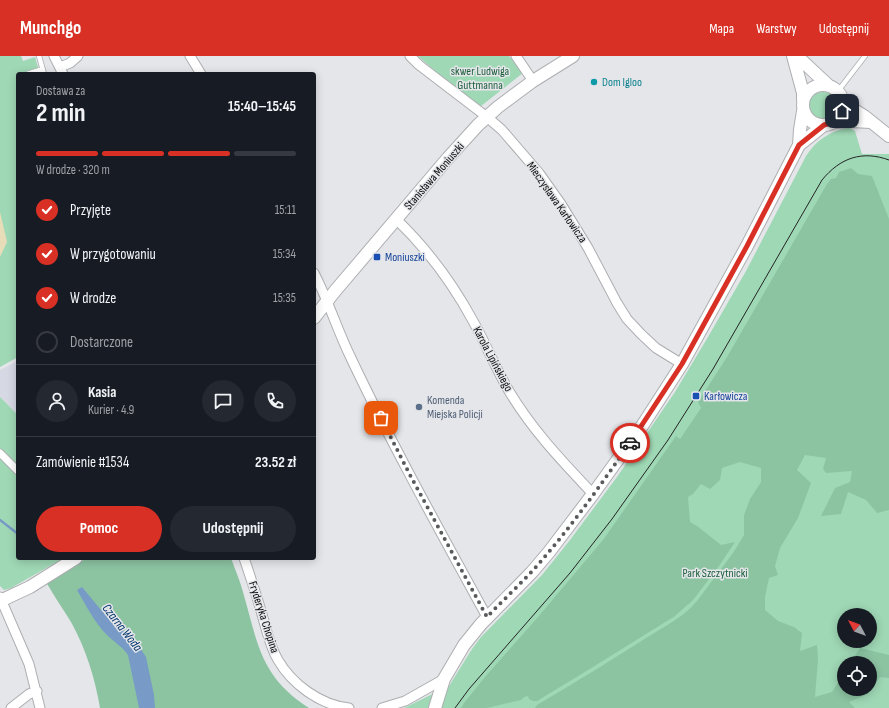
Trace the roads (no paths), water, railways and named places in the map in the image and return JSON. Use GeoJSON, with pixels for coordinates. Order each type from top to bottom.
{"type":"FeatureCollection","features":[{"type":"Feature","properties":{"kind":"street"},"geometry":{"type":"LineString","coordinates":[[54,56],[62,71],[78,56]]}},
{"type":"Feature","properties":{"kind":"street"},"geometry":{"type":"LineString","coordinates":[[190,56],[200,72]]}},
{"type":"Feature","properties":{"kind":"street","name":"Mieczysława Karłowicza"},"geometry":{"type":"LineString","coordinates":[[410,56],[419,65],[502,130],[539,173],[561,204],[588,248],[627,319],[656,348],[682,364]]}},
{"type":"Feature","properties":{"kind":"street"},"geometry":{"type":"LineString","coordinates":[[516,56],[533,81]]}},
{"type":"Feature","properties":{"kind":"street","name":"Stanisława Moniuszki"},"geometry":{"type":"LineString","coordinates":[[316,315],[448,158],[487,117],[533,81],[573,56]]}},
{"type":"Feature","properties":{"kind":"street"},"geometry":{"type":"LineString","coordinates":[[793,56],[805,115],[811,122],[829,124],[853,120],[870,122]]}},
{"type":"Feature","properties":{"kind":"street"},"geometry":{"type":"LineString","coordinates":[[797,56],[837,92],[848,106],[864,116],[889,136]]}},
{"type":"Feature","properties":{"kind":"street"},"geometry":{"type":"LineString","coordinates":[[436,708],[444,679],[464,645],[487,617],[545,556],[593,494],[642,426],[682,364],[747,246],[799,145],[803,101],[806,94],[822,85],[837,92]]}},
{"type":"Feature","properties":{"kind":"street"},"geometry":{"type":"LineString","coordinates":[[799,145],[829,124],[842,111],[837,92]]}},
{"type":"Feature","properties":{"kind":"street","name":"Karola Lipińskiego"},"geometry":{"type":"LineString","coordinates":[[397,220],[417,241],[450,283],[473,320],[509,391],[530,422],[550,448],[593,494]]}},
{"type":"Feature","properties":{"kind":"street"},"geometry":{"type":"LineString","coordinates":[[316,277],[350,356],[406,468],[487,617]]}},
{"type":"Feature","properties":{"kind":"street"},"geometry":{"type":"LineString","coordinates":[[0,453],[16,469]]}},
{"type":"Feature","properties":{"kind":"street"},"geometry":{"type":"LineString","coordinates":[[40,708],[30,664],[0,599],[30,586],[72,560]]}},
{"type":"Feature","properties":{"kind":"street","name":"Fryderyka Chopina"},"geometry":{"type":"LineString","coordinates":[[245,560],[270,644],[278,660],[291,678],[313,695],[334,705],[349,708]]}},
{"type":"Feature","properties":{"kind":"street"},"geometry":{"type":"LineString","coordinates":[[382,708],[405,701],[444,679]]}},
{"type":"Feature","properties":{"kind":"street"},"geometry":{"type":"LineString","coordinates":[[11,708],[29,694],[37,691]]}},
{"type":"Feature","properties":{"kind":"lane"},"geometry":{"type":"LineString","coordinates":[[39,56],[44,71]]}},
{"type":"Feature","properties":{"kind":"lane"},"geometry":{"type":"LineString","coordinates":[[837,92],[865,56]]}},
{"type":"Feature","properties":{"kind":"water"},"geometry":{"type":"Polygon","coordinates":[[[82,587],[101,610],[137,643],[146,657],[154,695],[155,708],[139,708],[128,655],[102,630],[94,619],[77,590],[82,587]]]}},
{"type":"Feature","properties":{"kind":"waterway","name":"Czarna Woda"},"geometry":{"type":"LineString","coordinates":[[0,520],[16,532]]}},
{"type":"Feature","properties":{"kind":"tram line"},"geometry":{"type":"LineString","coordinates":[[455,708],[469,689],[570,573],[612,519],[668,440],[713,369],[822,180],[836,166],[852,158],[870,156],[889,160]]}},
{"type":"Feature","properties":{"kind":"place","name":"Dom Igloo"},"geometry":{"type":"Point","coordinates":[594,82]}},
{"type":"Feature","properties":{"kind":"place","name":"Moniuszki"},"geometry":{"type":"Point","coordinates":[377,257]}},
{"type":"Feature","properties":{"kind":"place","name":"Karłowicza"},"geometry":{"type":"Point","coordinates":[696,396]}},
{"type":"Feature","properties":{"kind":"place","name":"Komenda Miejska Policji"},"geometry":{"type":"Point","coordinates":[419,407]}},
{"type":"Feature","properties":{"kind":"park label","name":"skwer Ludwiga Guttmanna"},"geometry":{"type":"Point","coordinates":[480,78]}},
{"type":"Feature","properties":{"kind":"park label","name":"Park Szczytnicki"},"geometry":{"type":"Point","coordinates":[715,573]}}]}
